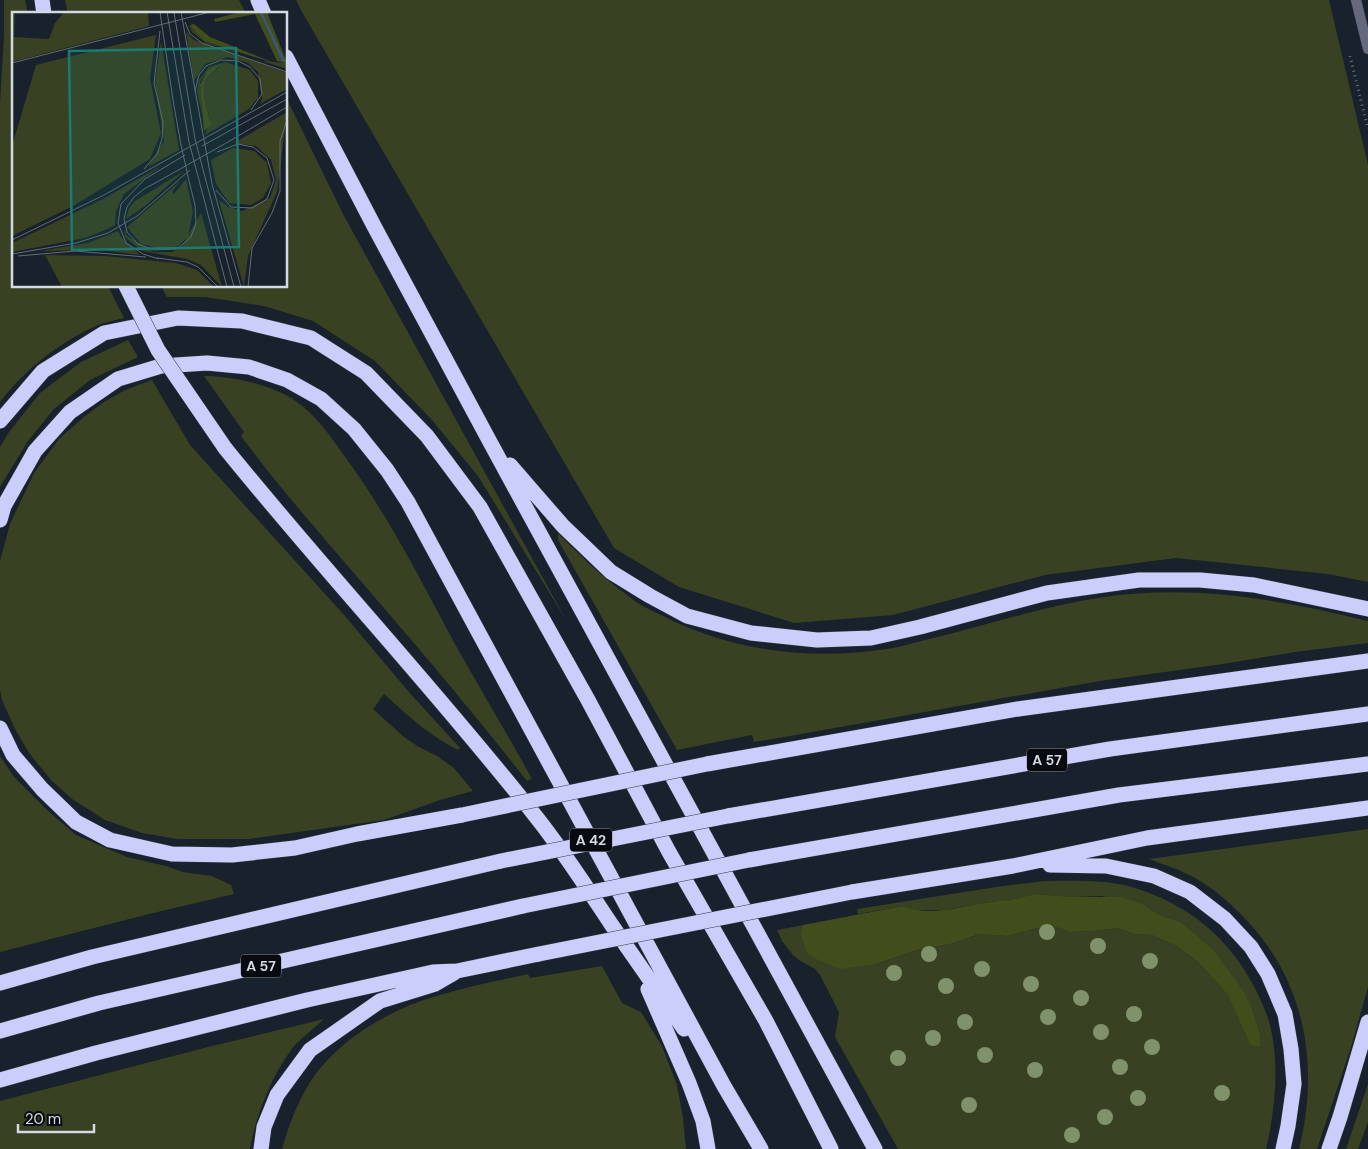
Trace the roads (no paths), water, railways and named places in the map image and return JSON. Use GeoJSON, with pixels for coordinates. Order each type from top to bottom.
{"type":"FeatureCollection","features":[{"type":"Feature","properties":{"kind":"highway"},"geometry":{"type":"LineString","coordinates":[[258,0],[263,12]]}},
{"type":"Feature","properties":{"kind":"highway"},"geometry":{"type":"LineString","coordinates":[[288,61],[490,442],[875,1149]]}},
{"type":"Feature","properties":{"kind":"highway"},"geometry":{"type":"LineString","coordinates":[[127,288],[158,350],[225,448],[264,496],[422,677],[538,819],[634,958],[689,1083],[703,1121],[708,1149]]}},
{"type":"Feature","properties":{"kind":"highway"},"geometry":{"type":"LineString","coordinates":[[0,421],[43,372],[104,333],[178,318],[242,321],[311,338],[366,373],[427,436],[480,507],[588,700],[668,852],[766,1021],[832,1149]]}},
{"type":"Feature","properties":{"kind":"highway","name":"A 42"},"geometry":{"type":"LineString","coordinates":[[0,520],[4,506],[35,451],[70,412],[118,379],[161,366],[207,363],[249,367],[287,380],[321,399],[354,429],[387,470],[408,502],[724,1086],[761,1149]]}},
{"type":"Feature","properties":{"kind":"highway"},"geometry":{"type":"LineString","coordinates":[[490,442],[563,526],[611,572],[687,616],[751,634],[817,640],[871,638],[920,628],[1047,593],[1138,580],[1200,580],[1254,585],[1368,609]]}},
{"type":"Feature","properties":{"kind":"highway"},"geometry":{"type":"LineString","coordinates":[[0,728],[14,755],[42,789],[76,822],[110,840],[172,854],[232,855],[295,848],[707,764],[1018,709],[1368,661]]}},
{"type":"Feature","properties":{"kind":"highway","name":"A 57"},"geometry":{"type":"LineString","coordinates":[[0,983],[92,957],[501,861],[728,816],[1110,748],[1368,714]]}},
{"type":"Feature","properties":{"kind":"highway","name":"A 57"},"geometry":{"type":"LineString","coordinates":[[0,1031],[99,1003],[523,906],[748,860],[1119,795],[1368,764]]}},
{"type":"Feature","properties":{"kind":"highway"},"geometry":{"type":"LineString","coordinates":[[0,1080],[96,1053],[307,1000],[433,972],[457,971],[852,892],[1013,866],[1147,838],[1368,808]]}},
{"type":"Feature","properties":{"kind":"highway"},"geometry":{"type":"LineString","coordinates":[[1013,866],[1059,864],[1106,866],[1154,876],[1190,892],[1225,919],[1251,947],[1268,974],[1285,1014],[1292,1049],[1294,1084],[1283,1149]]}},
{"type":"Feature","properties":{"kind":"highway","name":"A 42"},"geometry":{"type":"LineString","coordinates":[[634,958],[724,1086]]}},
{"type":"Feature","properties":{"kind":"highway"},"geometry":{"type":"LineString","coordinates":[[261,1149],[264,1127],[277,1095],[310,1050],[380,1001],[435,984],[457,971]]}},
{"type":"Feature","properties":{"kind":"highway"},"geometry":{"type":"LineString","coordinates":[[1328,1149],[1340,1117],[1368,1022]]}},
{"type":"Feature","properties":{"kind":"street"},"geometry":{"type":"LineString","coordinates":[[1356,0],[1368,48]]}}]}
